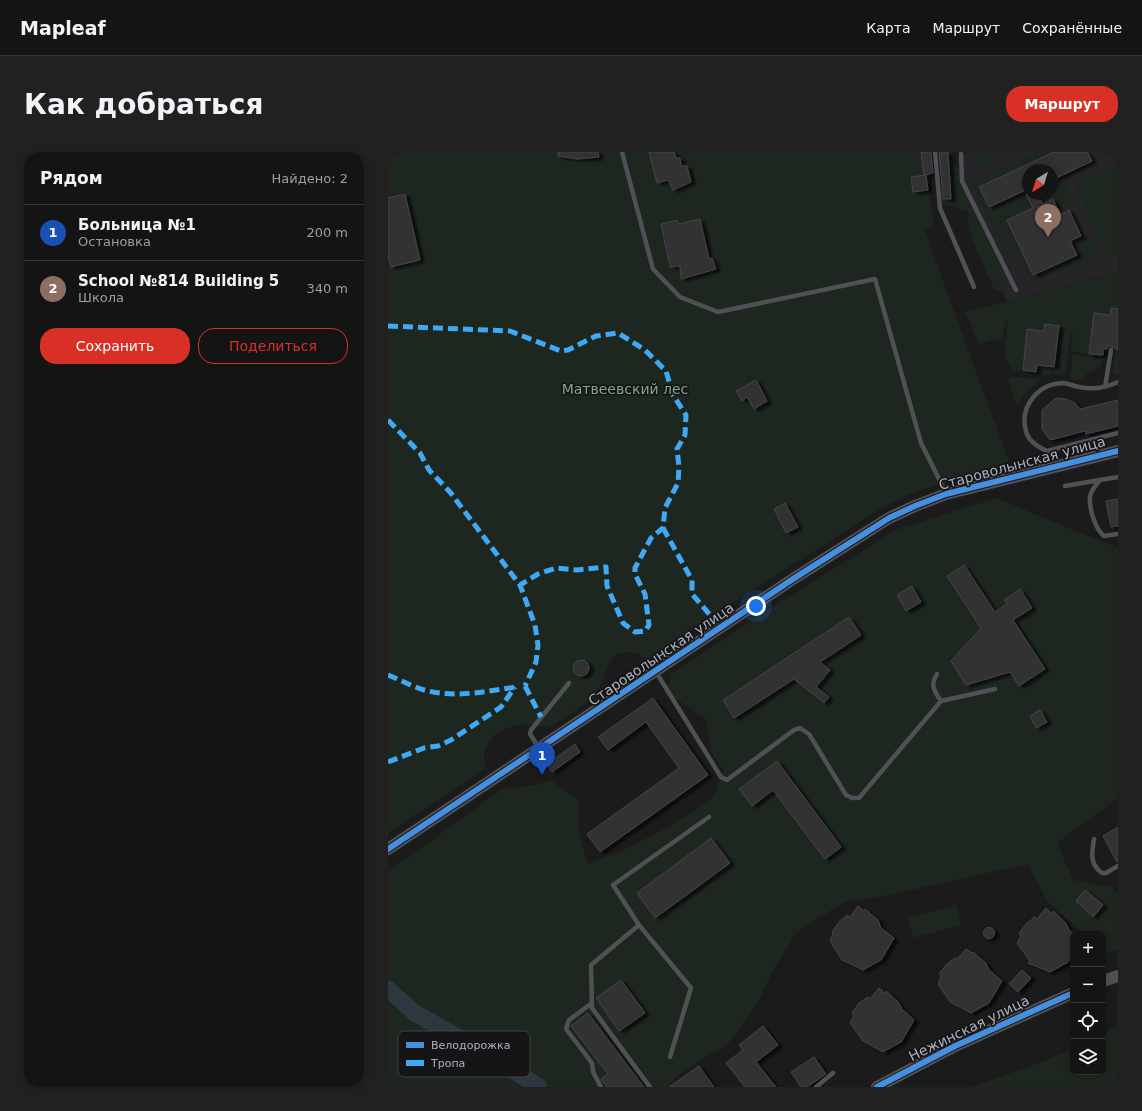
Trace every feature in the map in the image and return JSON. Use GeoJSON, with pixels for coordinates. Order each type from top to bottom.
{"type":"FeatureCollection","features":[{"type":"Feature","properties":{"kind":"street","name":"Староволынская улица"},"geometry":{"type":"LineString","coordinates":[[388,850],[793,579],[889,518],[946,494],[1118,451]]}},
{"type":"Feature","properties":{"kind":"street"},"geometry":{"type":"LineString","coordinates":[[1106,980],[1118,976]]}},
{"type":"Feature","properties":{"kind":"street","name":"Нежинская улица"},"geometry":{"type":"LineString","coordinates":[[877,1087],[955,1046],[1070,994]]}},
{"type":"Feature","properties":{"kind":"lane"},"geometry":{"type":"LineString","coordinates":[[622,152],[653,269],[680,296],[718,312],[875,279],[921,443],[946,494]]}},
{"type":"Feature","properties":{"kind":"lane"},"geometry":{"type":"LineString","coordinates":[[935,152],[940,208],[974,287]]}},
{"type":"Feature","properties":{"kind":"lane"},"geometry":{"type":"LineString","coordinates":[[961,152],[962,181],[1016,290]]}},
{"type":"Feature","properties":{"kind":"lane"},"geometry":{"type":"LineString","coordinates":[[1105,387],[1111,350]]}},
{"type":"Feature","properties":{"kind":"lane"},"geometry":{"type":"LineString","coordinates":[[1118,382],[1105,387],[1080,387],[1065,383],[1044,388],[1036,395],[1024,412],[1023,421],[1026,434],[1032,442],[1047,451],[1118,433]]}},
{"type":"Feature","properties":{"kind":"lane"},"geometry":{"type":"LineString","coordinates":[[1065,486],[1118,477]]}},
{"type":"Feature","properties":{"kind":"lane"},"geometry":{"type":"LineString","coordinates":[[1100,480],[1092,491],[1090,503],[1099,532],[1104,536],[1118,534]]}},
{"type":"Feature","properties":{"kind":"lane"},"geometry":{"type":"LineString","coordinates":[[656,672],[720,777],[727,780],[794,730],[800,728],[809,734],[846,795],[855,799],[859,798],[941,701],[995,689]]}},
{"type":"Feature","properties":{"kind":"lane"},"geometry":{"type":"LineString","coordinates":[[938,674],[933,680],[933,686],[941,701]]}},
{"type":"Feature","properties":{"kind":"lane"},"geometry":{"type":"LineString","coordinates":[[540,749],[530,734],[531,730],[569,684]]}},
{"type":"Feature","properties":{"kind":"lane"},"geometry":{"type":"LineString","coordinates":[[670,1057],[691,988],[639,925],[613,885],[709,817]]}},
{"type":"Feature","properties":{"kind":"lane"},"geometry":{"type":"LineString","coordinates":[[1094,839],[1092,861],[1094,866],[1102,873],[1106,873],[1118,866]]}},
{"type":"Feature","properties":{"kind":"lane"},"geometry":{"type":"LineString","coordinates":[[639,925],[591,965],[592,1008],[650,1087]]}},
{"type":"Feature","properties":{"kind":"lane"},"geometry":{"type":"LineString","coordinates":[[592,1003],[569,1020],[566,1029],[592,1063],[592,1072],[602,1087]]}},
{"type":"Feature","properties":{"kind":"lane"},"geometry":{"type":"LineString","coordinates":[[816,1087],[833,1073]]}},
{"type":"Feature","properties":{"kind":"shaded area"},"geometry":{"type":"Polygon","coordinates":[[[969,152],[1118,152],[1118,272],[1007,301],[964,203],[957,158],[969,152]]]}},
{"type":"Feature","properties":{"kind":"green space","name":"Матвеевский лес"},"geometry":{"type":"Polygon","coordinates":[[[388,152],[921,152],[924,175],[911,177],[913,192],[928,190],[934,226],[925,231],[1011,467],[937,485],[910,494],[882,508],[712,616],[648,661],[639,654],[626,652],[617,654],[609,662],[596,697],[549,728],[530,725],[512,726],[496,734],[484,752],[485,769],[388,833],[388,152]]]}},
{"type":"Feature","properties":{"kind":"green space"},"geometry":{"type":"Polygon","coordinates":[[[948,152],[953,152],[954,166],[961,167],[962,181],[972,202],[970,208],[964,212],[950,205],[943,205],[943,199],[951,198],[948,152]]]}},
{"type":"Feature","properties":{"kind":"green space"},"geometry":{"type":"Polygon","coordinates":[[[972,152],[989,152],[994,163],[978,170],[972,152]]]}},
{"type":"Feature","properties":{"kind":"green space"},"geometry":{"type":"Polygon","coordinates":[[[1035,152],[1054,152],[1028,164],[1022,164],[1022,167],[979,187],[989,207],[1022,191],[1022,200],[1029,200],[1033,208],[992,227],[971,182],[1035,152]]]}},
{"type":"Feature","properties":{"kind":"green space"},"geometry":{"type":"Polygon","coordinates":[[[1118,162],[1118,254],[1109,258],[1075,186],[1078,180],[1118,162]]]}},
{"type":"Feature","properties":{"kind":"green space"},"geometry":{"type":"Polygon","coordinates":[[[1060,180],[1066,183],[1074,198],[1071,203],[1057,209],[1053,200],[1058,200],[1058,181],[1060,180]]]}},
{"type":"Feature","properties":{"kind":"green space"},"geometry":{"type":"Polygon","coordinates":[[[1041,200],[1053,200],[1043,204],[1041,200]]]}},
{"type":"Feature","properties":{"kind":"green space"},"geometry":{"type":"Polygon","coordinates":[[[974,213],[1001,265],[997,266],[1002,280],[1006,279],[1009,287],[1000,291],[994,289],[978,254],[968,225],[968,219],[974,213]]]}},
{"type":"Feature","properties":{"kind":"green space"},"geometry":{"type":"Polygon","coordinates":[[[1009,223],[1033,275],[1077,255],[1072,244],[1090,235],[1097,253],[1096,257],[1073,267],[1032,281],[1018,254],[1007,259],[994,230],[1009,223]]]}},
{"type":"Feature","properties":{"kind":"green space"},"geometry":{"type":"Polygon","coordinates":[[[1118,272],[1118,309],[1111,308],[1110,315],[1094,313],[1089,354],[1071,351],[1073,332],[1071,331],[1066,373],[1056,375],[1053,372],[1050,375],[1012,371],[1005,356],[1007,347],[1004,346],[1008,321],[1005,322],[1003,338],[998,341],[994,339],[979,345],[969,320],[963,313],[1118,272]],[[1045,324],[1044,331],[1027,329],[1023,370],[1036,372],[1037,365],[1054,367],[1058,326],[1045,324]]]}},
{"type":"Feature","properties":{"kind":"green space"},"geometry":{"type":"Polygon","coordinates":[[[1116,350],[1118,350],[1118,375],[1112,373],[1116,350]]]}},
{"type":"Feature","properties":{"kind":"green space"},"geometry":{"type":"Polygon","coordinates":[[[1073,354],[1103,359],[1102,365],[1084,376],[1083,381],[1070,379],[1073,354]]]}},
{"type":"Feature","properties":{"kind":"green space"},"geometry":{"type":"Polygon","coordinates":[[[1011,377],[1040,379],[1016,404],[1008,379],[1011,377]]]}},
{"type":"Feature","properties":{"kind":"green space"},"geometry":{"type":"Polygon","coordinates":[[[996,498],[1118,548],[1118,798],[1057,843],[1073,880],[1111,887],[1118,894],[1118,950],[1106,952],[1106,931],[1081,931],[1047,901],[1028,864],[889,895],[844,902],[797,932],[776,965],[758,1002],[729,1043],[680,1073],[667,1087],[388,1087],[388,872],[502,789],[536,785],[551,780],[579,802],[579,833],[588,864],[630,847],[686,817],[713,798],[723,770],[712,754],[706,719],[667,693],[671,674],[777,604],[896,530],[996,498]]]}},
{"type":"Feature","properties":{"kind":"green space"},"geometry":{"type":"Polygon","coordinates":[[[956,905],[961,925],[914,938],[908,918],[956,905]]]}},
{"type":"Feature","properties":{"kind":"green space"},"geometry":{"type":"Polygon","coordinates":[[[1118,1025],[1118,1087],[972,1087],[1050,1059],[1070,1049],[1070,1075],[1106,1075],[1106,1031],[1118,1025]]]}},
{"type":"Feature","properties":{"kind":"building"},"geometry":{"type":"Polygon","coordinates":[[[558,152],[598,152],[599,157],[578,159],[558,156],[558,152]]]}},
{"type":"Feature","properties":{"kind":"building"},"geometry":{"type":"Polygon","coordinates":[[[649,152],[674,152],[676,158],[680,158],[681,166],[687,166],[691,182],[673,190],[668,180],[657,183],[649,152]]]}},
{"type":"Feature","properties":{"kind":"building"},"geometry":{"type":"Polygon","coordinates":[[[921,152],[931,152],[933,173],[924,175],[921,152]]]}},
{"type":"Feature","properties":{"kind":"building"},"geometry":{"type":"Polygon","coordinates":[[[939,152],[948,152],[951,199],[943,199],[939,152]]]}},
{"type":"Feature","properties":{"kind":"building"},"geometry":{"type":"Polygon","coordinates":[[[1054,152],[1087,152],[1092,161],[1058,177],[1058,164],[1028,164],[1054,152]]]}},
{"type":"Feature","properties":{"kind":"building"},"geometry":{"type":"Polygon","coordinates":[[[1022,167],[1022,192],[989,207],[979,187],[1022,167]]]}},
{"type":"Feature","properties":{"kind":"building"},"geometry":{"type":"Polygon","coordinates":[[[926,175],[928,190],[913,192],[911,177],[926,175]]]}},
{"type":"Feature","properties":{"kind":"building"},"geometry":{"type":"Polygon","coordinates":[[[405,194],[420,260],[391,267],[388,255],[388,198],[405,194]]]}},
{"type":"Feature","properties":{"kind":"building"},"geometry":{"type":"Polygon","coordinates":[[[1029,200],[1041,200],[1043,204],[1053,200],[1060,215],[1069,210],[1081,236],[1070,241],[1077,255],[1033,275],[1007,220],[1033,208],[1029,200]]]}},
{"type":"Feature","properties":{"kind":"building"},"geometry":{"type":"Polygon","coordinates":[[[700,219],[709,259],[712,258],[716,269],[681,279],[680,266],[670,267],[661,224],[677,220],[679,224],[700,219]]]}},
{"type":"Feature","properties":{"kind":"building"},"geometry":{"type":"Polygon","coordinates":[[[1111,308],[1118,309],[1118,350],[1110,346],[1107,349],[1103,349],[1103,355],[1089,354],[1094,313],[1110,315],[1111,308]]]}},
{"type":"Feature","properties":{"kind":"building"},"geometry":{"type":"Polygon","coordinates":[[[1045,324],[1059,326],[1054,367],[1037,365],[1036,372],[1023,370],[1027,329],[1044,331],[1045,324]]]}},
{"type":"Feature","properties":{"kind":"building"},"geometry":{"type":"Polygon","coordinates":[[[756,380],[767,401],[754,409],[747,397],[742,401],[736,391],[756,380]]]}},
{"type":"Feature","properties":{"kind":"building"},"geometry":{"type":"Polygon","coordinates":[[[1056,398],[1066,399],[1075,403],[1080,409],[1118,400],[1118,426],[1086,434],[1085,431],[1050,440],[1042,429],[1042,410],[1056,398]]]}},
{"type":"Feature","properties":{"kind":"building"},"geometry":{"type":"Polygon","coordinates":[[[1118,499],[1118,526],[1111,527],[1106,501],[1118,499]]]}},
{"type":"Feature","properties":{"kind":"building"},"geometry":{"type":"Polygon","coordinates":[[[785,503],[798,527],[786,533],[774,509],[785,503]]]}},
{"type":"Feature","properties":{"kind":"building"},"geometry":{"type":"Polygon","coordinates":[[[964,565],[995,612],[1007,604],[1004,600],[1020,589],[1032,608],[1013,620],[1045,669],[1019,686],[1010,672],[966,685],[951,661],[981,628],[947,576],[964,565]]]}},
{"type":"Feature","properties":{"kind":"building"},"geometry":{"type":"Polygon","coordinates":[[[912,586],[921,602],[906,611],[897,595],[912,586]]]}},
{"type":"Feature","properties":{"kind":"building"},"geometry":{"type":"Polygon","coordinates":[[[849,617],[861,635],[820,662],[830,670],[816,687],[829,697],[824,703],[794,679],[734,718],[723,700],[849,617]]]}},
{"type":"Feature","properties":{"kind":"building"},"geometry":{"type":"Polygon","coordinates":[[[578,660],[584,660],[589,665],[587,674],[584,676],[578,676],[573,671],[573,665],[578,660]]]}},
{"type":"Feature","properties":{"kind":"building"},"geometry":{"type":"Polygon","coordinates":[[[653,698],[708,775],[600,852],[587,834],[679,768],[646,722],[608,750],[598,737],[653,698]]]}},
{"type":"Feature","properties":{"kind":"building"},"geometry":{"type":"Polygon","coordinates":[[[1040,710],[1047,722],[1036,728],[1030,716],[1040,710]]]}},
{"type":"Feature","properties":{"kind":"building"},"geometry":{"type":"Polygon","coordinates":[[[575,744],[580,752],[552,772],[547,764],[575,744]]]}},
{"type":"Feature","properties":{"kind":"building"},"geometry":{"type":"Polygon","coordinates":[[[777,761],[841,847],[825,859],[773,790],[752,806],[739,789],[777,761]]]}},
{"type":"Feature","properties":{"kind":"building"},"geometry":{"type":"Polygon","coordinates":[[[1118,827],[1118,862],[1117,862],[1103,836],[1118,827]]]}},
{"type":"Feature","properties":{"kind":"building"},"geometry":{"type":"Polygon","coordinates":[[[711,838],[730,863],[655,918],[637,893],[711,838]]]}},
{"type":"Feature","properties":{"kind":"building"},"geometry":{"type":"Polygon","coordinates":[[[1085,890],[1103,905],[1093,917],[1076,901],[1085,890]]]}},
{"type":"Feature","properties":{"kind":"building"},"geometry":{"type":"Polygon","coordinates":[[[858,906],[864,911],[865,909],[878,920],[881,928],[894,938],[881,960],[863,970],[842,960],[830,941],[833,934],[832,932],[839,922],[847,915],[850,917],[858,906]]]}},
{"type":"Feature","properties":{"kind":"building"},"geometry":{"type":"Polygon","coordinates":[[[1046,908],[1051,913],[1053,911],[1065,922],[1070,931],[1070,959],[1068,962],[1050,972],[1028,963],[1030,961],[1017,943],[1021,936],[1019,934],[1026,924],[1035,917],[1037,919],[1046,908]]]}},
{"type":"Feature","properties":{"kind":"building"},"geometry":{"type":"Polygon","coordinates":[[[987,928],[991,928],[993,929],[993,937],[987,938],[984,935],[984,931],[987,928]]]}},
{"type":"Feature","properties":{"kind":"building"},"geometry":{"type":"Polygon","coordinates":[[[966,949],[972,953],[973,952],[986,963],[989,970],[1002,981],[989,1003],[971,1013],[950,1002],[938,984],[941,976],[939,974],[947,964],[955,958],[957,959],[966,949]]]}},
{"type":"Feature","properties":{"kind":"building"},"geometry":{"type":"Polygon","coordinates":[[[1022,970],[1031,978],[1018,992],[1009,984],[1022,970]]]}},
{"type":"Feature","properties":{"kind":"building"},"geometry":{"type":"Polygon","coordinates":[[[621,980],[645,1013],[619,1031],[596,998],[621,980]]]}},
{"type":"Feature","properties":{"kind":"building"},"geometry":{"type":"Polygon","coordinates":[[[879,988],[885,993],[886,991],[914,1020],[901,1042],[883,1052],[863,1041],[850,1023],[854,1015],[852,1013],[859,1003],[868,997],[870,999],[879,988]]]}},
{"type":"Feature","properties":{"kind":"building"},"geometry":{"type":"Polygon","coordinates":[[[588,1013],[644,1087],[607,1087],[601,1079],[608,1074],[571,1026],[588,1013]]]}},
{"type":"Feature","properties":{"kind":"building"},"geometry":{"type":"Polygon","coordinates":[[[763,1026],[778,1045],[756,1062],[776,1087],[745,1087],[726,1063],[743,1050],[739,1045],[763,1026]]]}},
{"type":"Feature","properties":{"kind":"building"},"geometry":{"type":"Polygon","coordinates":[[[814,1057],[826,1074],[807,1087],[801,1087],[791,1072],[814,1057]]]}},
{"type":"Feature","properties":{"kind":"building"},"geometry":{"type":"Polygon","coordinates":[[[699,1066],[714,1087],[669,1087],[699,1066]]]}},
{"type":"Feature","properties":{"kind":"waterway"},"geometry":{"type":"LineString","coordinates":[[388,989],[415,1013],[447,1031]]}},
{"type":"Feature","properties":{"kind":"waterway"},"geometry":{"type":"LineString","coordinates":[[524,1077],[539,1087]]}},
{"type":"Feature","properties":{"kind":"marked path"},"geometry":{"type":"LineString","coordinates":[[388,326],[510,331],[561,351],[568,350],[596,336],[618,333],[645,350],[666,371],[673,395],[686,415],[685,435],[677,449],[679,467],[678,483],[665,508],[663,528],[651,538],[635,568],[635,574],[645,594],[649,625],[645,631],[635,632],[623,623],[607,586],[606,567],[577,570],[556,568],[538,574],[520,585]]}},
{"type":"Feature","properties":{"kind":"marked path"},"geometry":{"type":"LineString","coordinates":[[388,420],[420,453],[429,470],[450,492],[520,585],[535,625],[538,645],[536,662],[525,686]]}},
{"type":"Feature","properties":{"kind":"marked path"},"geometry":{"type":"LineString","coordinates":[[663,528],[692,580],[692,594],[716,622]]}},
{"type":"Feature","properties":{"kind":"marked path"},"geometry":{"type":"LineString","coordinates":[[388,675],[418,688],[439,693],[461,694],[517,687]]}},
{"type":"Feature","properties":{"kind":"marked path"},"geometry":{"type":"LineString","coordinates":[[525,686],[541,717]]}},
{"type":"Feature","properties":{"kind":"marked path"},"geometry":{"type":"LineString","coordinates":[[388,762],[424,748],[438,746],[451,740],[501,707],[515,687]]}},
{"type":"Feature","properties":{"kind":"cycle path"},"geometry":{"type":"LineString","coordinates":[[388,849],[793,579],[889,518],[946,494],[1118,451]]}},
{"type":"Feature","properties":{"kind":"cycle path"},"geometry":{"type":"LineString","coordinates":[[877,1087],[955,1046],[1070,994]]}},
{"type":"Feature","properties":{"kind":"place","name":"School №814 Building 5"},"geometry":{"type":"Point","coordinates":[1048,237]}},
{"type":"Feature","properties":{"kind":"place","name":"Больница №1"},"geometry":{"type":"Point","coordinates":[542,775]}}]}
